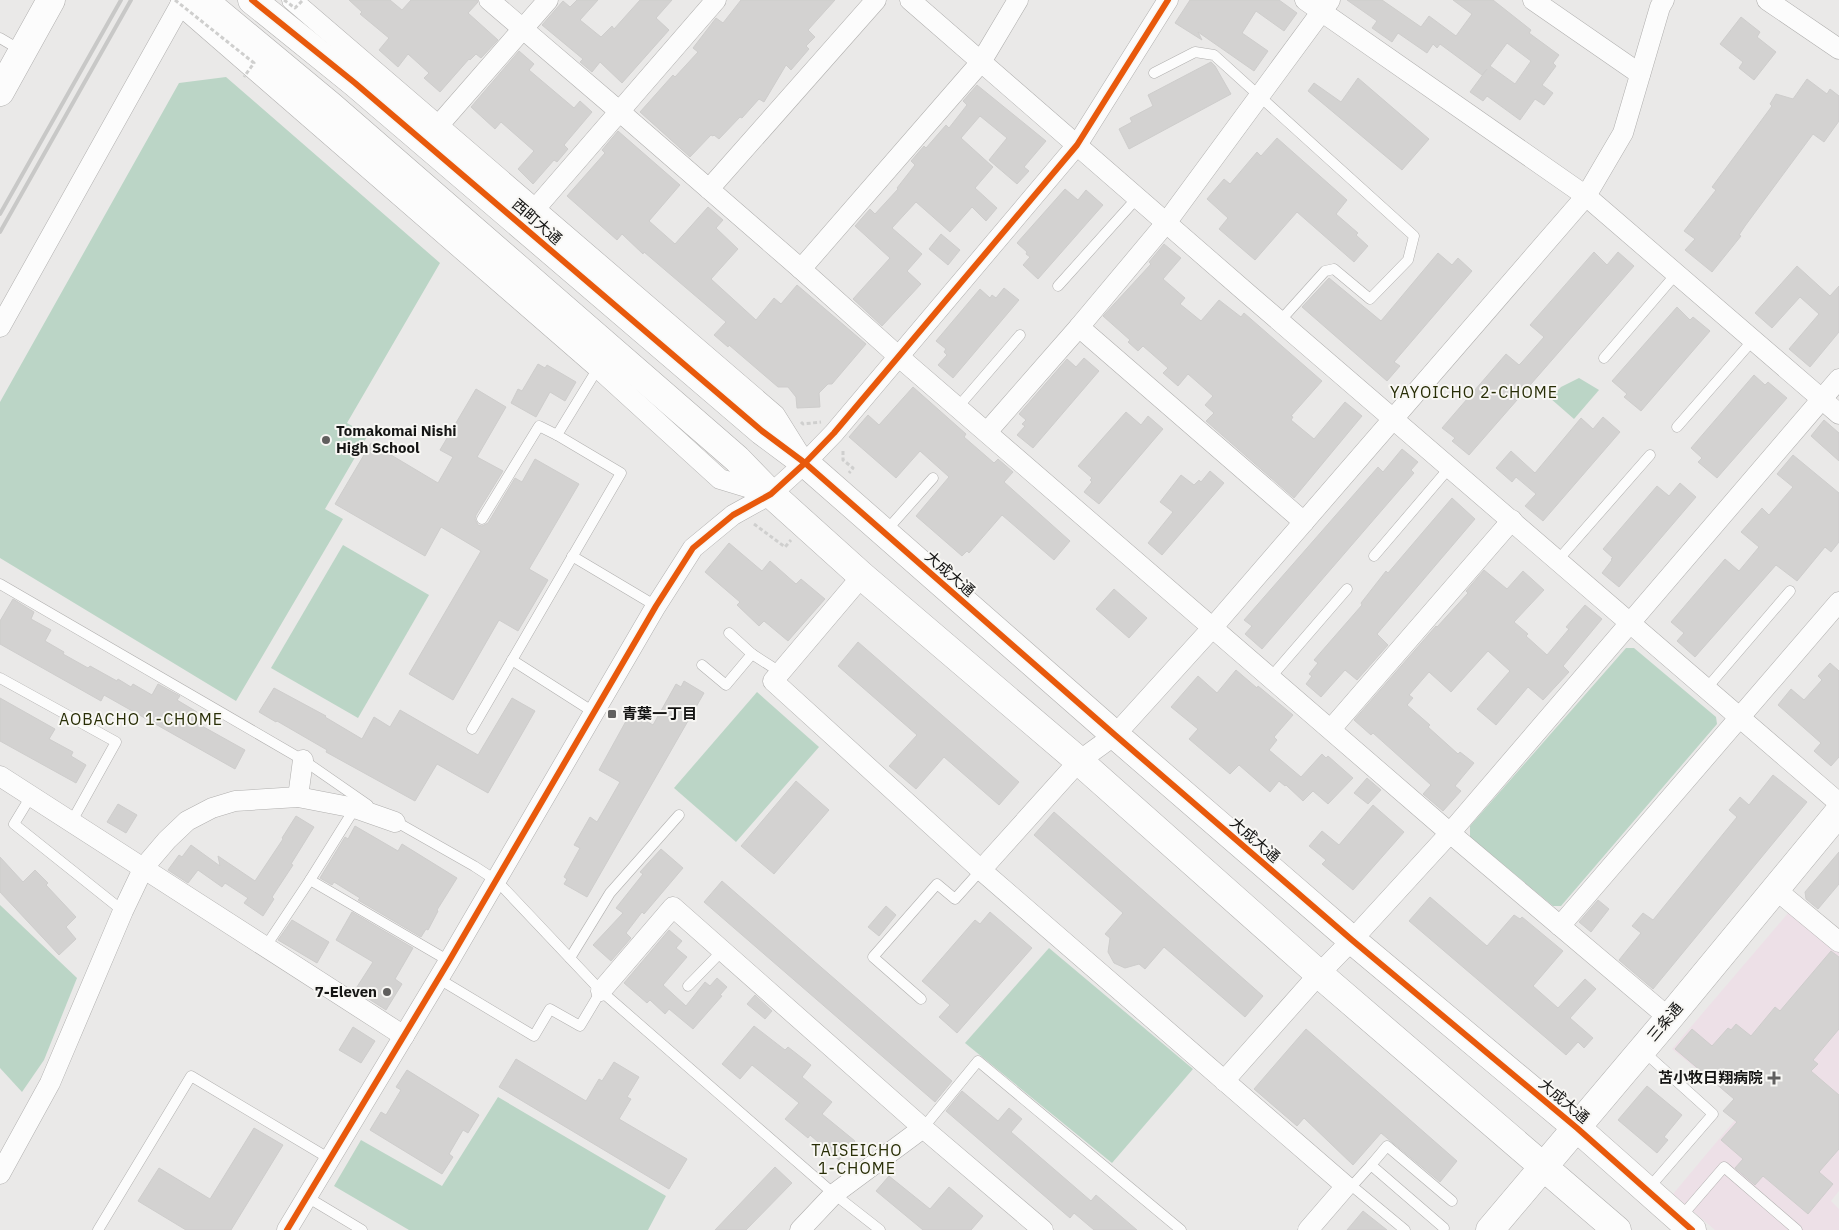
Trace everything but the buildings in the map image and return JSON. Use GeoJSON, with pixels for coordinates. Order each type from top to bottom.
{"type":"FeatureCollection","features":[{"type":"Feature","properties":{"kind":"street"},"geometry":{"type":"LineString","coordinates":[[0,92],[11,45],[51,0]]}},
{"type":"Feature","properties":{"kind":"street","name":"西町大通"},"geometry":{"type":"LineString","coordinates":[[252,0],[355,83],[754,424],[805,463]]}},
{"type":"Feature","properties":{"kind":"street"},"geometry":{"type":"LineString","coordinates":[[292,0],[775,415],[805,463]]}},
{"type":"Feature","properties":{"kind":"street"},"geometry":{"type":"LineString","coordinates":[[489,0],[1450,833],[1669,1018]]}},
{"type":"Feature","properties":{"kind":"street"},"geometry":{"type":"LineString","coordinates":[[438,126],[548,0]]}},
{"type":"Feature","properties":{"kind":"street"},"geometry":{"type":"LineString","coordinates":[[535,209],[716,0]]}},
{"type":"Feature","properties":{"kind":"street"},"geometry":{"type":"LineString","coordinates":[[709,189],[876,0]]}},
{"type":"Feature","properties":{"kind":"street"},"geometry":{"type":"LineString","coordinates":[[910,0],[1839,803]]}},
{"type":"Feature","properties":{"kind":"street"},"geometry":{"type":"LineString","coordinates":[[801,269],[981,62],[1018,0]]}},
{"type":"Feature","properties":{"kind":"street"},"geometry":{"type":"LineString","coordinates":[[287,1230],[450,961],[656,606],[693,548],[732,516],[771,494],[805,463],[834,432],[1077,145],[1168,0]]}},
{"type":"Feature","properties":{"kind":"street"},"geometry":{"type":"LineString","coordinates":[[1305,0],[1326,6],[1586,196],[1839,414]]}},
{"type":"Feature","properties":{"kind":"street"},"geometry":{"type":"LineString","coordinates":[[1533,0],[1640,74]]}},
{"type":"Feature","properties":{"kind":"street"},"geometry":{"type":"LineString","coordinates":[[981,870],[1080,761],[1115,736],[1213,627],[1586,196],[1622,134],[1664,0]]}},
{"type":"Feature","properties":{"kind":"street"},"geometry":{"type":"LineString","coordinates":[[1767,0],[1839,49]]}},
{"type":"Feature","properties":{"kind":"street"},"geometry":{"type":"LineString","coordinates":[[185,1],[214,9],[332,107],[737,459],[771,494],[862,576],[1080,761],[1319,974],[1617,1230]]}},
{"type":"Feature","properties":{"kind":"street"},"geometry":{"type":"LineString","coordinates":[[0,327],[185,1]]}},
{"type":"Feature","properties":{"kind":"street"},"geometry":{"type":"LineString","coordinates":[[185,1],[720,479],[771,494]]}},
{"type":"Feature","properties":{"kind":"street"},"geometry":{"type":"LineString","coordinates":[[987,432],[1079,327],[1166,223],[1326,6]]}},
{"type":"Feature","properties":{"kind":"street"},"geometry":{"type":"LineString","coordinates":[[1079,327],[1304,522]]}},
{"type":"Feature","properties":{"kind":"street"},"geometry":{"type":"LineString","coordinates":[[1224,1081],[1319,974],[1450,833],[1839,378]]}},
{"type":"Feature","properties":{"kind":"street","name":"大成大通"},"geometry":{"type":"LineString","coordinates":[[805,463],[1115,736],[1352,940],[1577,1128],[1686,1225]]}},
{"type":"Feature","properties":{"kind":"street"},"geometry":{"type":"LineString","coordinates":[[1331,729],[1512,520]]}},
{"type":"Feature","properties":{"kind":"street"},"geometry":{"type":"LineString","coordinates":[[862,576],[773,682],[981,870],[1224,1081],[1349,1186],[1308,1230]]}},
{"type":"Feature","properties":{"kind":"street"},"geometry":{"type":"LineString","coordinates":[[1560,926],[1839,602]]}},
{"type":"Feature","properties":{"kind":"street"},"geometry":{"type":"LineString","coordinates":[[298,797],[303,760]]}},
{"type":"Feature","properties":{"kind":"street"},"geometry":{"type":"LineString","coordinates":[[0,776],[404,1036]]}},
{"type":"Feature","properties":{"kind":"street"},"geometry":{"type":"LineString","coordinates":[[0,1174],[50,1083],[144,867],[167,840],[187,821],[212,808],[235,801],[298,797],[355,808],[396,822]]}},
{"type":"Feature","properties":{"kind":"street","name":"三条通"},"geometry":{"type":"LineString","coordinates":[[1490,1230],[1669,1018],[1839,812]]}},
{"type":"Feature","properties":{"kind":"street"},"geometry":{"type":"LineString","coordinates":[[1775,889],[1839,942]]}},
{"type":"Feature","properties":{"kind":"street"},"geometry":{"type":"LineString","coordinates":[[601,991],[672,907],[923,1128],[1043,1230]]}},
{"type":"Feature","properties":{"kind":"street"},"geometry":{"type":"LineString","coordinates":[[800,1230],[834,1194],[923,1128]]}},
{"type":"Feature","properties":{"kind":"lane"},"geometry":{"type":"LineString","coordinates":[[1154,73],[1195,52],[1214,55],[1414,236],[1408,260],[1370,299],[1334,269],[1325,271],[1280,321]]}},
{"type":"Feature","properties":{"kind":"lane"},"geometry":{"type":"LineString","coordinates":[[1058,286],[1137,198]]}},
{"type":"Feature","properties":{"kind":"lane"},"geometry":{"type":"LineString","coordinates":[[1604,358],[1676,274]]}},
{"type":"Feature","properties":{"kind":"lane"},"geometry":{"type":"LineString","coordinates":[[958,407],[1020,335]]}},
{"type":"Feature","properties":{"kind":"lane"},"geometry":{"type":"LineString","coordinates":[[1676,427],[1752,340]]}},
{"type":"Feature","properties":{"kind":"lane"},"geometry":{"type":"LineString","coordinates":[[557,435],[598,368]]}},
{"type":"Feature","properties":{"kind":"lane"},"geometry":{"type":"LineString","coordinates":[[472,729],[621,473],[539,426],[482,519]]}},
{"type":"Feature","properties":{"kind":"lane"},"geometry":{"type":"LineString","coordinates":[[1558,560],[1650,455]]}},
{"type":"Feature","properties":{"kind":"lane"},"geometry":{"type":"LineString","coordinates":[[1374,556],[1450,467]]}},
{"type":"Feature","properties":{"kind":"lane"},"geometry":{"type":"LineString","coordinates":[[884,533],[933,478]]}},
{"type":"Feature","properties":{"kind":"lane"},"geometry":{"type":"LineString","coordinates":[[572,556],[656,606]]}},
{"type":"Feature","properties":{"kind":"lane"},"geometry":{"type":"LineString","coordinates":[[0,584],[303,760],[352,795],[497,881],[601,991],[834,1194],[880,1230]]}},
{"type":"Feature","properties":{"kind":"lane"},"geometry":{"type":"LineString","coordinates":[[1271,677],[1347,589]]}},
{"type":"Feature","properties":{"kind":"lane"},"geometry":{"type":"LineString","coordinates":[[1706,689],[1790,591]]}},
{"type":"Feature","properties":{"kind":"lane"},"geometry":{"type":"LineString","coordinates":[[729,633],[752,654],[780,672]]}},
{"type":"Feature","properties":{"kind":"lane"},"geometry":{"type":"LineString","coordinates":[[702,664],[726,685],[752,654]]}},
{"type":"Feature","properties":{"kind":"lane"},"geometry":{"type":"LineString","coordinates":[[512,660],[595,713]]}},
{"type":"Feature","properties":{"kind":"lane"},"geometry":{"type":"LineString","coordinates":[[0,678],[116,742],[72,821]]}},
{"type":"Feature","properties":{"kind":"lane"},"geometry":{"type":"LineString","coordinates":[[31,796],[14,824],[123,912]]}},
{"type":"Feature","properties":{"kind":"lane"},"geometry":{"type":"LineString","coordinates":[[266,946],[355,808]]}},
{"type":"Feature","properties":{"kind":"lane"},"geometry":{"type":"LineString","coordinates":[[570,958],[610,893],[679,815]]}},
{"type":"Feature","properties":{"kind":"lane"},"geometry":{"type":"LineString","coordinates":[[922,998],[873,957],[937,884],[955,900],[981,870]]}},
{"type":"Feature","properties":{"kind":"lane"},"geometry":{"type":"LineString","coordinates":[[310,880],[450,961]]}},
{"type":"Feature","properties":{"kind":"lane"},"geometry":{"type":"LineString","coordinates":[[688,986],[722,950]]}},
{"type":"Feature","properties":{"kind":"lane"},"geometry":{"type":"LineString","coordinates":[[439,979],[534,1036],[550,1009],[580,1026],[601,991]]}},
{"type":"Feature","properties":{"kind":"lane"},"geometry":{"type":"LineString","coordinates":[[1642,1050],[1713,1114],[1647,1190]]}},
{"type":"Feature","properties":{"kind":"lane"},"geometry":{"type":"LineString","coordinates":[[923,1128],[978,1061],[1181,1230]]}},
{"type":"Feature","properties":{"kind":"lane"},"geometry":{"type":"LineString","coordinates":[[98,1230],[191,1076],[330,1159]]}},
{"type":"Feature","properties":{"kind":"lane"},"geometry":{"type":"LineString","coordinates":[[1406,1230],[1349,1186],[1387,1146],[1452,1201]]}},
{"type":"Feature","properties":{"kind":"lane"},"geometry":{"type":"LineString","coordinates":[[1371,1165],[1444,1228]]}},
{"type":"Feature","properties":{"kind":"lane"},"geometry":{"type":"LineString","coordinates":[[1686,1225],[1724,1167],[1797,1230]]}},
{"type":"Feature","properties":{"kind":"lane"},"geometry":{"type":"LineString","coordinates":[[307,1197],[362,1230]]}},
{"type":"Feature","properties":{"kind":"path"},"geometry":{"type":"LineString","coordinates":[[284,0],[295,8],[303,0]]}},
{"type":"Feature","properties":{"kind":"path"},"geometry":{"type":"LineString","coordinates":[[185,1],[254,63],[244,77]]}},
{"type":"Feature","properties":{"kind":"shaded area","name":"苫小牧日翔病院"},"geometry":{"type":"Polygon","coordinates":[[[1789,912],[1839,953],[1839,1191],[1831,1201],[1839,1209],[1839,1230],[1715,1230],[1673,1194],[1745,1108],[1672,1049],[1789,912]]]}},
{"type":"Feature","properties":{"kind":"green space"},"geometry":{"type":"Polygon","coordinates":[[[226,77],[440,263],[347,423],[368,435],[325,509],[343,519],[236,701],[0,558],[0,402],[179,83],[226,77]]]}},
{"type":"Feature","properties":{"kind":"green space"},"geometry":{"type":"Polygon","coordinates":[[[1579,378],[1599,390],[1574,419],[1550,398],[1561,387],[1579,378]]]}},
{"type":"Feature","properties":{"kind":"green space"},"geometry":{"type":"Polygon","coordinates":[[[343,545],[429,595],[358,718],[271,668],[343,545]]]}},
{"type":"Feature","properties":{"kind":"green space"},"geometry":{"type":"Polygon","coordinates":[[[1626,648],[1634,648],[1716,717],[1717,724],[1561,906],[1553,906],[1470,837],[1470,826],[1626,648]]]}},
{"type":"Feature","properties":{"kind":"green space"},"geometry":{"type":"Polygon","coordinates":[[[757,692],[819,747],[736,842],[674,788],[757,692]]]}},
{"type":"Feature","properties":{"kind":"green space"},"geometry":{"type":"Polygon","coordinates":[[[0,905],[77,978],[44,1060],[22,1092],[0,1068],[0,905]]]}},
{"type":"Feature","properties":{"kind":"green space"},"geometry":{"type":"Polygon","coordinates":[[[1049,948],[1193,1069],[1112,1163],[965,1043],[1049,948]]]}},
{"type":"Feature","properties":{"kind":"green space"},"geometry":{"type":"Polygon","coordinates":[[[498,1097],[666,1196],[648,1230],[409,1230],[334,1186],[361,1140],[442,1186],[498,1097]]]}},
{"type":"Feature","properties":{"kind":"railway"},"geometry":{"type":"LineString","coordinates":[[0,214],[121,0]]}},
{"type":"Feature","properties":{"kind":"railway"},"geometry":{"type":"LineString","coordinates":[[0,232],[131,0]]}},
{"type":"Feature","properties":{"kind":"cycle path"},"geometry":{"type":"LineString","coordinates":[[252,0],[355,83],[762,431],[805,463],[1352,940],[1577,1128],[1692,1230]]}},
{"type":"Feature","properties":{"kind":"cycle path"},"geometry":{"type":"LineString","coordinates":[[287,1230],[449,961],[656,606],[693,548],[733,515],[771,494],[834,433],[1077,145],[1168,0]]}},
{"type":"Feature","properties":{"kind":"place","name":"Tomakomai Nishi High School"},"geometry":{"type":"Point","coordinates":[326,440]}},
{"type":"Feature","properties":{"kind":"place","name":"青葉一丁目"},"geometry":{"type":"Point","coordinates":[612,714]}},
{"type":"Feature","properties":{"kind":"place","name":"7-Eleven"},"geometry":{"type":"Point","coordinates":[387,992]}},
{"type":"Feature","properties":{"kind":"place","name":"苫小牧日翔病院"},"geometry":{"type":"Point","coordinates":[1774,1078]}},
{"type":"Feature","properties":{"kind":"district","name":"YAYOICHO 2-CHOME"},"geometry":{"type":"Point","coordinates":[1474,392]}},
{"type":"Feature","properties":{"kind":"district","name":"AOBACHO 1-CHOME"},"geometry":{"type":"Point","coordinates":[141,719]}},
{"type":"Feature","properties":{"kind":"district","name":"TAISEICHO 1-CHOME"},"geometry":{"type":"Point","coordinates":[857,1159]}}]}
